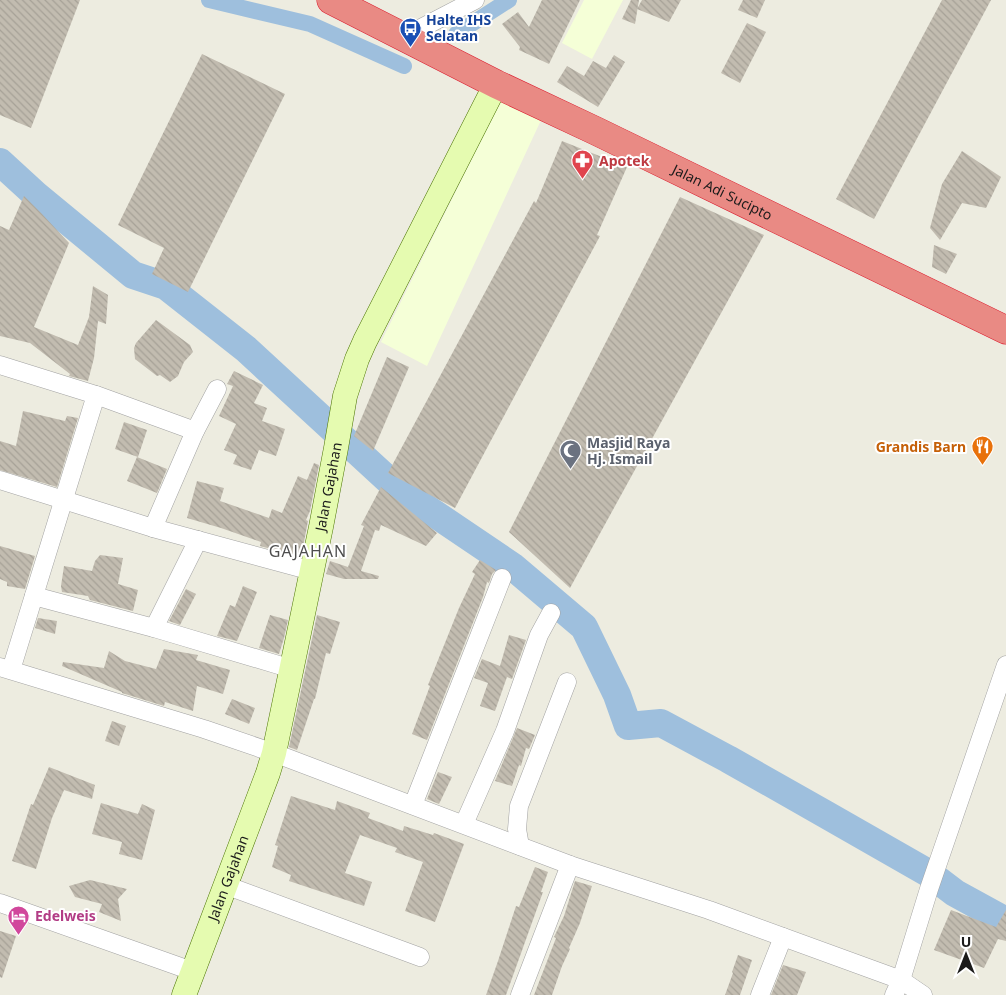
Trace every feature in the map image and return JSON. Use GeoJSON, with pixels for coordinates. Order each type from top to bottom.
{"type":"FeatureCollection","features":[{"type":"Feature","properties":{"kind":"highway","name":"Jalan Adi Sucipto"},"geometry":{"type":"LineString","coordinates":[[331,0],[496,84],[1006,330]]}},
{"type":"Feature","properties":{"kind":"street"},"geometry":{"type":"LineString","coordinates":[[404,37],[470,2]]}},
{"type":"Feature","properties":{"kind":"street","name":"Jalan Gajahan"},"geometry":{"type":"LineString","coordinates":[[184,995],[274,753],[349,381],[365,341],[496,84]]}},
{"type":"Feature","properties":{"kind":"street"},"geometry":{"type":"LineString","coordinates":[[0,365],[96,395],[195,431]]}},
{"type":"Feature","properties":{"kind":"street"},"geometry":{"type":"LineString","coordinates":[[153,528],[195,431],[217,389]]}},
{"type":"Feature","properties":{"kind":"street"},"geometry":{"type":"LineString","coordinates":[[96,395],[34,596],[5,668],[204,729],[274,753],[570,865],[709,910],[783,937],[897,987],[923,995]]}},
{"type":"Feature","properties":{"kind":"street"},"geometry":{"type":"LineString","coordinates":[[0,480],[153,528],[312,571]]}},
{"type":"Feature","properties":{"kind":"street"},"geometry":{"type":"LineString","coordinates":[[154,628],[198,540]]}},
{"type":"Feature","properties":{"kind":"street"},"geometry":{"type":"LineString","coordinates":[[413,805],[502,578]]}},
{"type":"Feature","properties":{"kind":"street"},"geometry":{"type":"LineString","coordinates":[[34,596],[154,628],[292,670]]}},
{"type":"Feature","properties":{"kind":"street"},"geometry":{"type":"LineString","coordinates":[[464,824],[504,731],[539,635],[552,613]]}},
{"type":"Feature","properties":{"kind":"street"},"geometry":{"type":"LineString","coordinates":[[897,987],[1006,665]]}},
{"type":"Feature","properties":{"kind":"street"},"geometry":{"type":"LineString","coordinates":[[520,846],[517,829],[519,806],[568,682]]}},
{"type":"Feature","properties":{"kind":"street"},"geometry":{"type":"LineString","coordinates":[[520,995],[570,865]]}},
{"type":"Feature","properties":{"kind":"street"},"geometry":{"type":"LineString","coordinates":[[225,885],[420,958]]}},
{"type":"Feature","properties":{"kind":"street"},"geometry":{"type":"LineString","coordinates":[[1,908],[192,971]]}},
{"type":"Feature","properties":{"kind":"street"},"geometry":{"type":"LineString","coordinates":[[760,995],[783,937]]}},
{"type":"Feature","properties":{"kind":"shaded area"},"geometry":{"type":"Polygon","coordinates":[[[584,0],[623,0],[592,59],[562,43],[584,0]]]}},
{"type":"Feature","properties":{"kind":"shaded area"},"geometry":{"type":"Polygon","coordinates":[[[502,98],[542,118],[427,366],[381,342],[502,98]]]}},
{"type":"Feature","properties":{"kind":"building"},"geometry":{"type":"Polygon","coordinates":[[[0,0],[80,0],[31,128],[0,115],[0,0]]]}},
{"type":"Feature","properties":{"kind":"building"},"geometry":{"type":"Polygon","coordinates":[[[542,0],[580,0],[549,64],[519,50],[520,47],[502,24],[518,12],[529,27],[542,0]]]}},
{"type":"Feature","properties":{"kind":"building"},"geometry":{"type":"Polygon","coordinates":[[[631,0],[639,0],[635,24],[622,19],[631,0]]]}},
{"type":"Feature","properties":{"kind":"building"},"geometry":{"type":"Polygon","coordinates":[[[642,0],[681,0],[669,22],[637,9],[642,0]]]}},
{"type":"Feature","properties":{"kind":"building"},"geometry":{"type":"Polygon","coordinates":[[[743,0],[765,0],[757,18],[738,10],[743,0]]]}},
{"type":"Feature","properties":{"kind":"building"},"geometry":{"type":"Polygon","coordinates":[[[942,0],[991,0],[874,219],[836,199],[942,0]]]}},
{"type":"Feature","properties":{"kind":"building"},"geometry":{"type":"Polygon","coordinates":[[[747,23],[766,32],[740,83],[721,73],[747,23]]]}},
{"type":"Feature","properties":{"kind":"building"},"geometry":{"type":"Polygon","coordinates":[[[202,54],[285,94],[188,292],[152,274],[164,248],[118,225],[202,54]]]}},
{"type":"Feature","properties":{"kind":"building"},"geometry":{"type":"Polygon","coordinates":[[[614,55],[625,62],[598,107],[557,82],[567,66],[584,76],[593,61],[606,68],[614,55]]]}},
{"type":"Feature","properties":{"kind":"building"},"geometry":{"type":"Polygon","coordinates":[[[562,141],[627,167],[597,235],[600,236],[455,508],[388,473],[534,201],[536,203],[562,141]]]}},
{"type":"Feature","properties":{"kind":"building"},"geometry":{"type":"Polygon","coordinates":[[[962,151],[1001,177],[986,208],[962,203],[940,240],[930,228],[942,184],[962,151]]]}},
{"type":"Feature","properties":{"kind":"building"},"geometry":{"type":"Polygon","coordinates":[[[24,196],[69,243],[34,327],[78,345],[89,317],[93,286],[108,295],[106,324],[98,321],[94,358],[88,381],[69,376],[70,374],[30,343],[0,336],[0,226],[9,230],[24,196]]]}},
{"type":"Feature","properties":{"kind":"building"},"geometry":{"type":"Polygon","coordinates":[[[680,197],[764,235],[570,588],[509,532],[680,197]]]}},
{"type":"Feature","properties":{"kind":"building"},"geometry":{"type":"Polygon","coordinates":[[[934,245],[957,254],[946,274],[932,267],[934,245]]]}},
{"type":"Feature","properties":{"kind":"building"},"geometry":{"type":"Polygon","coordinates":[[[156,320],[190,345],[193,352],[184,362],[178,376],[170,382],[160,375],[157,376],[135,359],[134,348],[136,343],[156,320]]]}},
{"type":"Feature","properties":{"kind":"building"},"geometry":{"type":"Polygon","coordinates":[[[387,357],[409,367],[373,451],[354,436],[387,357]]]}},
{"type":"Feature","properties":{"kind":"building"},"geometry":{"type":"Polygon","coordinates":[[[234,371],[263,385],[254,403],[267,408],[262,421],[285,429],[276,456],[259,450],[251,470],[233,464],[237,455],[224,450],[236,424],[219,416],[233,386],[227,384],[234,371]]]}},
{"type":"Feature","properties":{"kind":"building"},"geometry":{"type":"Polygon","coordinates":[[[23,411],[65,421],[67,416],[78,418],[57,487],[0,470],[0,441],[16,446],[23,411]]]}},
{"type":"Feature","properties":{"kind":"building"},"geometry":{"type":"Polygon","coordinates":[[[124,422],[147,430],[138,457],[115,449],[124,422]]]}},
{"type":"Feature","properties":{"kind":"building"},"geometry":{"type":"Polygon","coordinates":[[[137,457],[167,469],[157,493],[127,481],[137,457]]]}},
{"type":"Feature","properties":{"kind":"building"},"geometry":{"type":"Polygon","coordinates":[[[314,463],[319,465],[310,511],[306,520],[308,521],[301,557],[260,546],[261,542],[187,518],[197,481],[224,488],[220,501],[269,518],[272,509],[282,513],[298,476],[307,480],[314,463]]]}},
{"type":"Feature","properties":{"kind":"building"},"geometry":{"type":"Polygon","coordinates":[[[381,487],[437,533],[426,546],[381,525],[379,531],[375,530],[361,571],[379,576],[378,579],[344,579],[326,574],[330,561],[348,567],[364,526],[361,525],[381,487]]]}},
{"type":"Feature","properties":{"kind":"building"},"geometry":{"type":"Polygon","coordinates":[[[0,546],[35,556],[25,589],[7,586],[7,582],[0,579],[0,546]]]}},
{"type":"Feature","properties":{"kind":"building"},"geometry":{"type":"Polygon","coordinates":[[[100,555],[123,558],[118,584],[138,590],[133,611],[90,600],[88,596],[62,592],[64,566],[92,571],[95,561],[100,555]]]}},
{"type":"Feature","properties":{"kind":"building"},"geometry":{"type":"Polygon","coordinates":[[[480,560],[496,570],[492,574],[489,583],[487,582],[483,597],[427,740],[412,734],[430,686],[428,685],[475,574],[472,572],[480,560]]]}},
{"type":"Feature","properties":{"kind":"building"},"geometry":{"type":"Polygon","coordinates":[[[243,586],[257,592],[237,641],[217,636],[230,605],[235,607],[243,586]]]}},
{"type":"Feature","properties":{"kind":"building"},"geometry":{"type":"Polygon","coordinates":[[[186,589],[196,594],[180,625],[169,621],[186,589]]]}},
{"type":"Feature","properties":{"kind":"building"},"geometry":{"type":"Polygon","coordinates":[[[270,615],[288,620],[279,654],[259,648],[270,615]]]}},
{"type":"Feature","properties":{"kind":"building"},"geometry":{"type":"Polygon","coordinates":[[[317,615],[340,622],[330,654],[326,653],[315,699],[297,750],[289,747],[317,615]]]}},
{"type":"Feature","properties":{"kind":"building"},"geometry":{"type":"Polygon","coordinates":[[[38,618],[57,621],[55,634],[35,628],[38,618]]]}},
{"type":"Feature","properties":{"kind":"building"},"geometry":{"type":"Polygon","coordinates":[[[509,635],[526,640],[512,679],[507,677],[495,711],[480,706],[488,683],[474,678],[482,659],[500,666],[509,635]]]}},
{"type":"Feature","properties":{"kind":"building"},"geometry":{"type":"Polygon","coordinates":[[[164,649],[198,655],[196,660],[230,670],[223,694],[197,686],[193,711],[165,702],[164,706],[122,693],[62,666],[63,662],[104,668],[109,651],[125,661],[156,669],[164,649]]]}},
{"type":"Feature","properties":{"kind":"building"},"geometry":{"type":"Polygon","coordinates":[[[232,699],[255,708],[249,724],[225,714],[232,699]]]}},
{"type":"Feature","properties":{"kind":"building"},"geometry":{"type":"Polygon","coordinates":[[[112,721],[126,726],[119,746],[105,741],[112,721]]]}},
{"type":"Feature","properties":{"kind":"building"},"geometry":{"type":"Polygon","coordinates":[[[517,728],[535,735],[529,749],[526,748],[521,766],[519,765],[512,786],[495,781],[517,728]]]}},
{"type":"Feature","properties":{"kind":"building"},"geometry":{"type":"Polygon","coordinates":[[[49,767],[95,785],[92,799],[64,790],[52,818],[36,869],[12,861],[31,804],[33,805],[49,767]]]}},
{"type":"Feature","properties":{"kind":"building"},"geometry":{"type":"Polygon","coordinates":[[[438,772],[452,777],[439,804],[427,799],[438,772]]]}},
{"type":"Feature","properties":{"kind":"building"},"geometry":{"type":"Polygon","coordinates":[[[291,796],[335,810],[337,801],[370,813],[368,818],[403,831],[404,826],[433,835],[434,833],[464,844],[435,922],[405,911],[423,862],[395,852],[397,848],[360,835],[345,873],[372,882],[364,906],[289,881],[291,875],[272,867],[278,846],[275,845],[291,796]]]}},
{"type":"Feature","properties":{"kind":"building"},"geometry":{"type":"Polygon","coordinates":[[[101,803],[138,814],[142,804],[155,810],[142,860],[119,854],[122,842],[92,834],[101,803]]]}},
{"type":"Feature","properties":{"kind":"building"},"geometry":{"type":"Polygon","coordinates":[[[535,867],[548,872],[541,892],[543,892],[506,995],[486,995],[516,906],[519,907],[535,867]]]}},
{"type":"Feature","properties":{"kind":"building"},"geometry":{"type":"Polygon","coordinates":[[[90,880],[127,889],[118,899],[121,921],[99,912],[102,904],[75,897],[69,886],[90,880]]]}},
{"type":"Feature","properties":{"kind":"building"},"geometry":{"type":"Polygon","coordinates":[[[575,881],[592,886],[580,923],[552,995],[534,995],[556,938],[554,937],[564,916],[575,881]]]}},
{"type":"Feature","properties":{"kind":"building"},"geometry":{"type":"Polygon","coordinates":[[[951,910],[996,927],[1006,910],[1006,941],[998,939],[984,968],[934,950],[951,910]]]}},
{"type":"Feature","properties":{"kind":"building"},"geometry":{"type":"Polygon","coordinates":[[[0,931],[16,936],[2,978],[0,977],[0,931]]]}},
{"type":"Feature","properties":{"kind":"building"},"geometry":{"type":"Polygon","coordinates":[[[738,955],[752,960],[740,995],[725,995],[733,973],[738,955]]]}},
{"type":"Feature","properties":{"kind":"building"},"geometry":{"type":"Polygon","coordinates":[[[783,965],[806,972],[797,995],[771,995],[783,965]]]}},
{"type":"Feature","properties":{"kind":"waterway"},"geometry":{"type":"LineString","coordinates":[[209,0],[310,24],[404,66]]}},
{"type":"Feature","properties":{"kind":"waterway"},"geometry":{"type":"LineString","coordinates":[[456,34],[509,0]]}},
{"type":"Feature","properties":{"kind":"waterway"},"geometry":{"type":"LineString","coordinates":[[0,162],[36,195],[133,275],[166,286],[246,349],[398,489],[512,566],[584,627],[617,695],[628,726],[661,723],[930,874],[955,893],[1006,921]]}},
{"type":"Feature","properties":{"kind":"place","name":"Halte IHS Selatan"},"geometry":{"type":"Point","coordinates":[410,47]}},
{"type":"Feature","properties":{"kind":"place","name":"Apotek"},"geometry":{"type":"Point","coordinates":[583,180]}},
{"type":"Feature","properties":{"kind":"place","name":"Grandis Barn"},"geometry":{"type":"Point","coordinates":[982,466]}},
{"type":"Feature","properties":{"kind":"place","name":"Masjid Raya Hj. Ismail"},"geometry":{"type":"Point","coordinates":[571,470]}},
{"type":"Feature","properties":{"kind":"place","name":"Edelweis"},"geometry":{"type":"Point","coordinates":[19,935]}},
{"type":"Feature","properties":{"kind":"district","name":"GAJAHAN"},"geometry":{"type":"Point","coordinates":[308,551]}}]}
